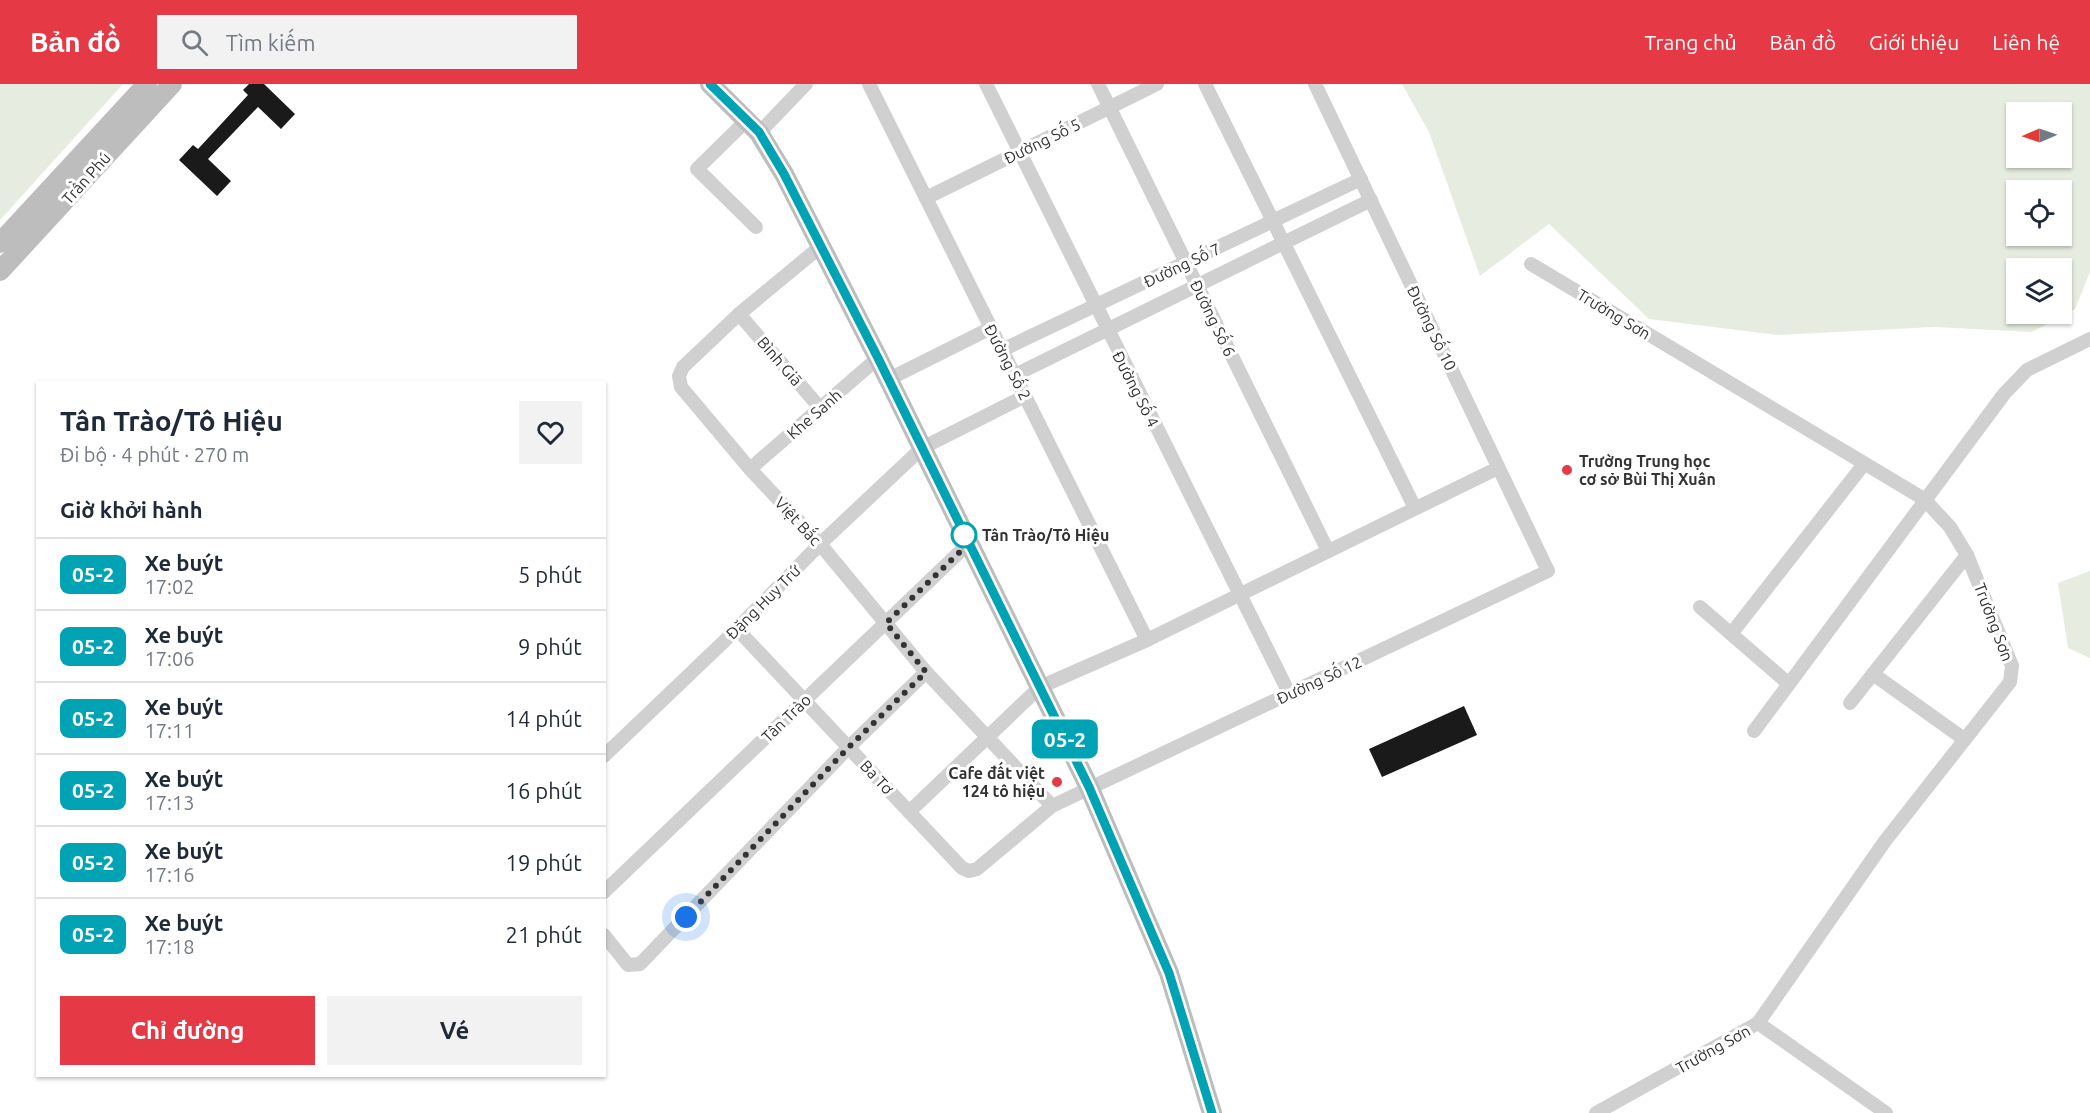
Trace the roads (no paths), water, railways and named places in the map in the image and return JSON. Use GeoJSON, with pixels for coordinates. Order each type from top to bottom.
{"type":"FeatureCollection","features":[{"type":"Feature","properties":{"kind":"street","name":"Trần Phú"},"geometry":{"type":"LineString","coordinates":[[0,243],[147,84]]}},
{"type":"Feature","properties":{"kind":"street","name":"Trần Phú"},"geometry":{"type":"LineString","coordinates":[[0,271],[172,84]]}},
{"type":"Feature","properties":{"kind":"street"},"geometry":{"type":"LineString","coordinates":[[710,84],[753,126],[784,174],[889,380],[1089,787],[1169,973],[1212,1113]]}},
{"type":"Feature","properties":{"kind":"street"},"geometry":{"type":"LineString","coordinates":[[756,227],[697,168],[806,84]]}},
{"type":"Feature","properties":{"kind":"street","name":"Đường Số 2"},"geometry":{"type":"LineString","coordinates":[[869,84],[1147,640]]}},
{"type":"Feature","properties":{"kind":"street","name":"Đường Số 4"},"geometry":{"type":"LineString","coordinates":[[986,84],[1289,693]]}},
{"type":"Feature","properties":{"kind":"street","name":"Đường Số 6"},"geometry":{"type":"LineString","coordinates":[[1098,84],[1328,551]]}},
{"type":"Feature","properties":{"kind":"street","name":"Đường Số 5"},"geometry":{"type":"LineString","coordinates":[[926,198],[1157,84]]}},
{"type":"Feature","properties":{"kind":"street"},"geometry":{"type":"LineString","coordinates":[[1205,84],[1415,508]]}},
{"type":"Feature","properties":{"kind":"street","name":"Đường Số 10"},"geometry":{"type":"LineString","coordinates":[[1315,84],[1548,572]]}},
{"type":"Feature","properties":{"kind":"street","name":"Đường Số 7"},"geometry":{"type":"LineString","coordinates":[[1002,350],[1361,179]]}},
{"type":"Feature","properties":{"kind":"street","name":"Đường Số 7"},"geometry":{"type":"LineString","coordinates":[[1015,375],[1371,200]]}},
{"type":"Feature","properties":{"kind":"street","name":"Việt Bắc"},"geometry":{"type":"LineString","coordinates":[[820,247],[739,314],[683,367],[679,376],[681,387],[750,470],[820,544],[926,672],[1052,806]]}},
{"type":"Feature","properties":{"kind":"street","name":"Trường Sơn"},"geometry":{"type":"LineString","coordinates":[[1531,264],[1924,499],[1950,527],[1967,555],[2012,666],[2010,682],[1869,863],[1758,1023],[1596,1113]]}},
{"type":"Feature","properties":{"kind":"street","name":"Bình Giã"},"geometry":{"type":"LineString","coordinates":[[739,314],[820,409]]}},
{"type":"Feature","properties":{"kind":"street"},"geometry":{"type":"LineString","coordinates":[[889,380],[991,328]]}},
{"type":"Feature","properties":{"kind":"street"},"geometry":{"type":"LineString","coordinates":[[1754,731],[1924,499],[2015,380],[2040,362],[2090,339]]}},
{"type":"Feature","properties":{"kind":"street","name":"Khe Sanh"},"geometry":{"type":"LineString","coordinates":[[750,470],[878,358]]}},
{"type":"Feature","properties":{"kind":"street","name":"Đặng Huy Trứ"},"geometry":{"type":"LineString","coordinates":[[606,754],[737,629],[820,544],[922,448],[1025,396]]}},
{"type":"Feature","properties":{"kind":"street"},"geometry":{"type":"LineString","coordinates":[[1731,634],[1864,464]]}},
{"type":"Feature","properties":{"kind":"street"},"geometry":{"type":"LineString","coordinates":[[909,812],[1040,687],[1147,640],[1498,468]]}},
{"type":"Feature","properties":{"kind":"street","name":"Tân Trào"},"geometry":{"type":"LineString","coordinates":[[606,890],[968,544]]}},
{"type":"Feature","properties":{"kind":"street"},"geometry":{"type":"LineString","coordinates":[[1850,703],[1967,555]]}},
{"type":"Feature","properties":{"kind":"street","name":"Đường Số 12"},"geometry":{"type":"LineString","coordinates":[[969,871],[977,869],[1052,806],[1548,572]]}},
{"type":"Feature","properties":{"kind":"street"},"geometry":{"type":"LineString","coordinates":[[1700,607],[1789,684]]}},
{"type":"Feature","properties":{"kind":"street","name":"Ba Tơ"},"geometry":{"type":"LineString","coordinates":[[737,629],[962,868],[969,871]]}},
{"type":"Feature","properties":{"kind":"street"},"geometry":{"type":"LineString","coordinates":[[606,938],[628,965],[640,964],[849,747],[926,672]]}},
{"type":"Feature","properties":{"kind":"street"},"geometry":{"type":"LineString","coordinates":[[1873,674],[1964,739]]}},
{"type":"Feature","properties":{"kind":"street"},"geometry":{"type":"LineString","coordinates":[[1758,1023],[1886,1113]]}},
{"type":"Feature","properties":{"kind":"place","name":"Trường Trung học cơ sở Bùi Thị Xuân"},"geometry":{"type":"Point","coordinates":[1567,470]}},
{"type":"Feature","properties":{"kind":"place","name":"Tân Trào/Tô Hiệu"},"geometry":{"type":"Point","coordinates":[964,535]}},
{"type":"Feature","properties":{"kind":"place","name":"Cafe đất việt 124 tô hiệu"},"geometry":{"type":"Point","coordinates":[1057,782]}}]}
